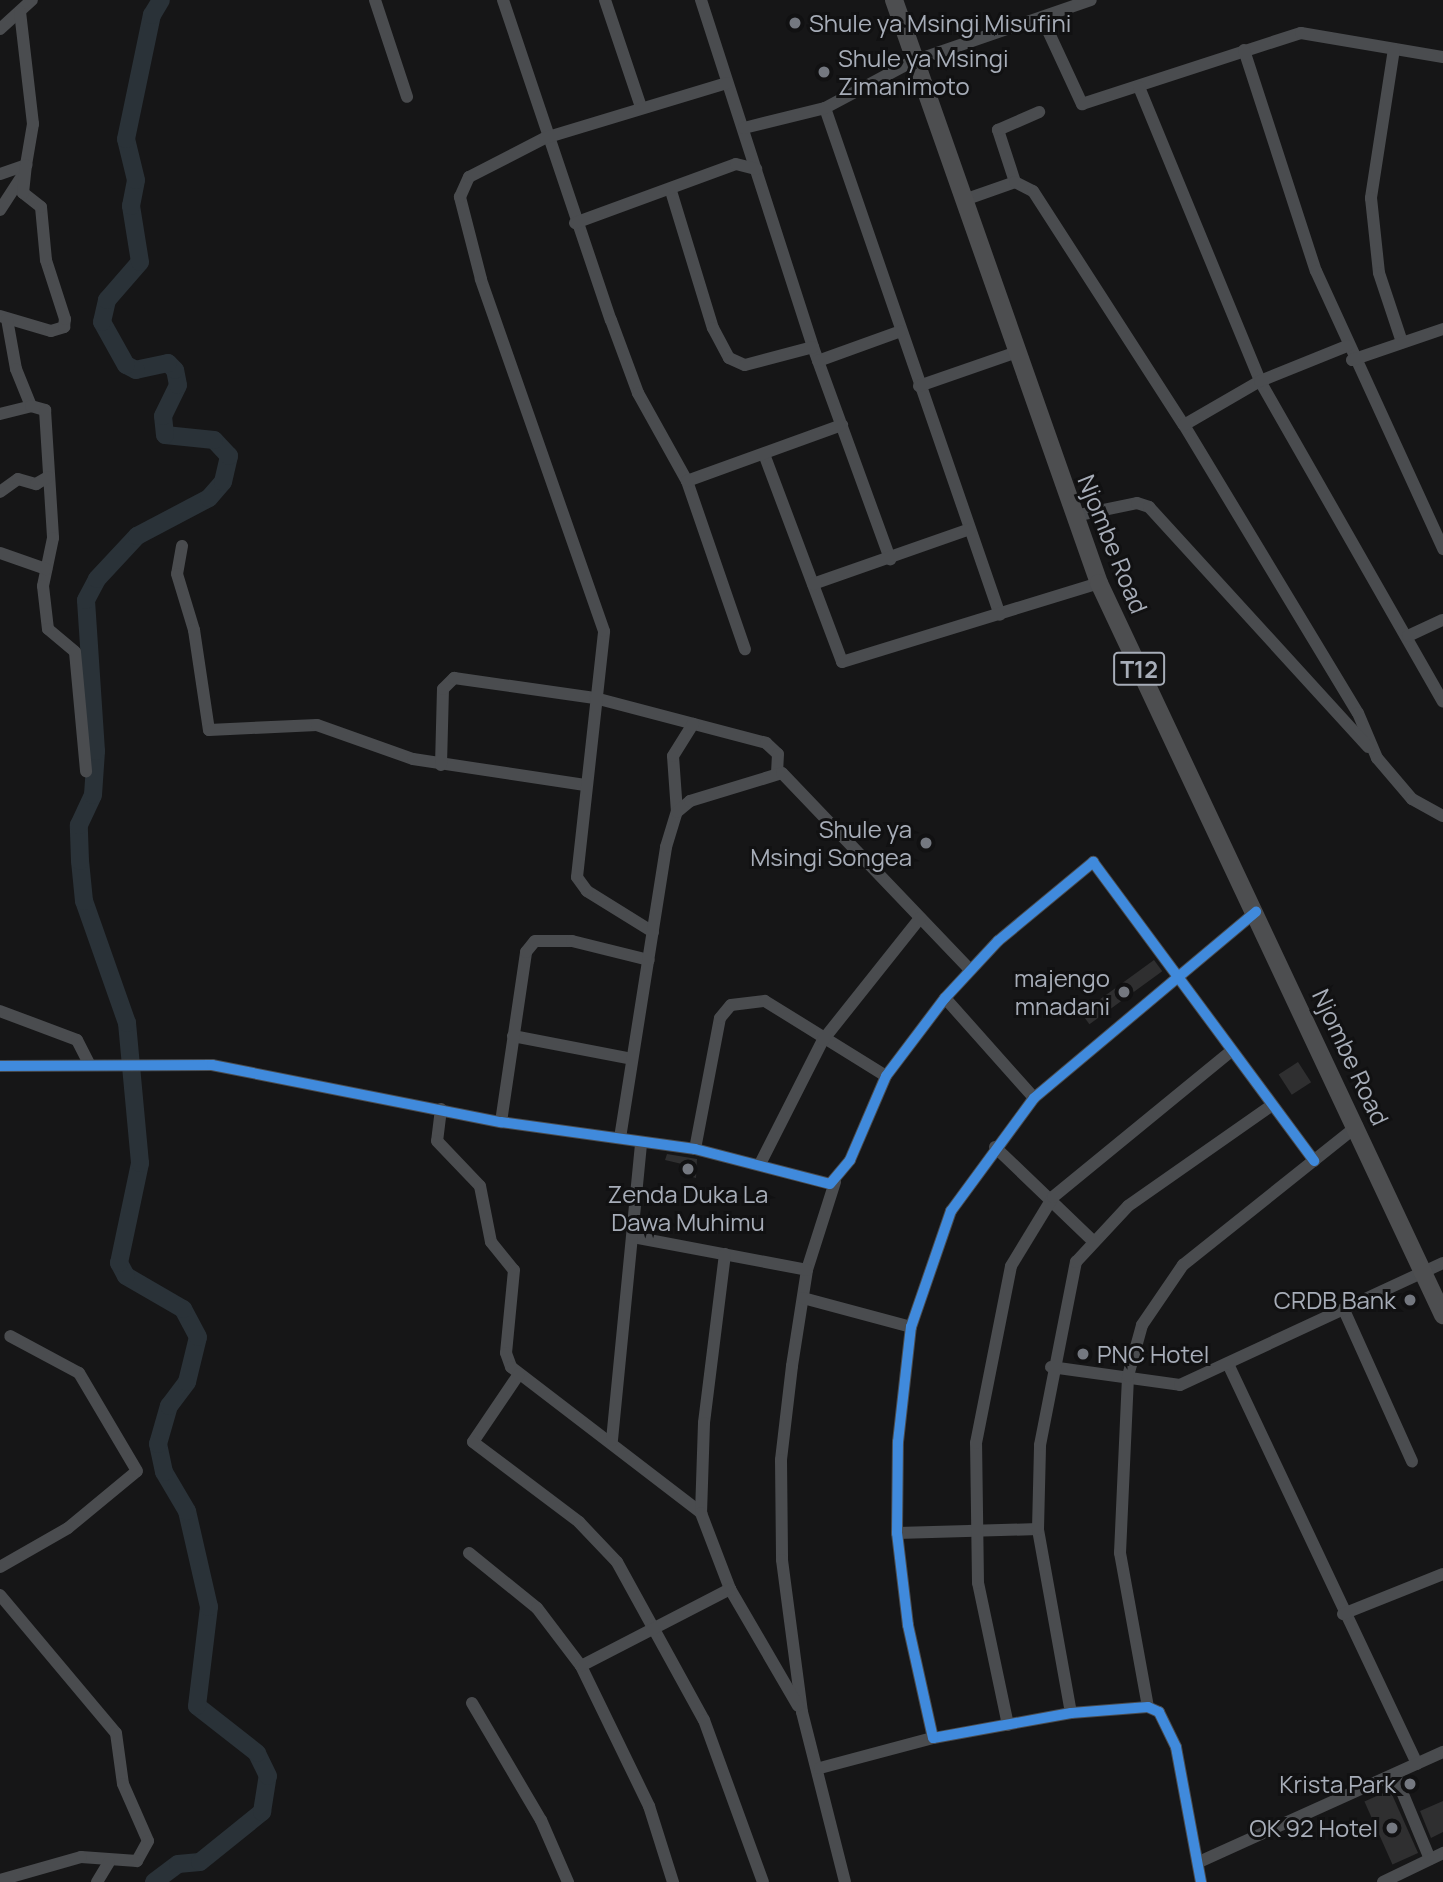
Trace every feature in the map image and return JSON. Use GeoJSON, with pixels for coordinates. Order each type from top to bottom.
{"type":"FeatureCollection","features":[{"type":"Feature","properties":{"kind":"highway","name":"Njombe Road"},"geometry":{"type":"LineString","coordinates":[[894,0],[911,62],[964,200],[1099,583],[1357,1126],[1443,1315]]}},
{"type":"Feature","properties":{"kind":"street"},"geometry":{"type":"LineString","coordinates":[[0,29],[32,0]]}},
{"type":"Feature","properties":{"kind":"street"},"geometry":{"type":"LineString","coordinates":[[375,0],[407,97]]}},
{"type":"Feature","properties":{"kind":"street"},"geometry":{"type":"LineString","coordinates":[[503,0],[545,138],[638,393],[687,481],[745,649]]}},
{"type":"Feature","properties":{"kind":"street"},"geometry":{"type":"LineString","coordinates":[[604,0],[641,107]]}},
{"type":"Feature","properties":{"kind":"street"},"geometry":{"type":"LineString","coordinates":[[701,0],[813,347],[890,559]]}},
{"type":"Feature","properties":{"kind":"street"},"geometry":{"type":"LineString","coordinates":[[744,128],[825,108],[911,62],[1043,20],[1091,0]]}},
{"type":"Feature","properties":{"kind":"street"},"geometry":{"type":"LineString","coordinates":[[20,12],[32,74],[23,193],[41,207],[46,260],[65,319],[64,327],[51,331],[4,317],[16,369],[31,406]]}},
{"type":"Feature","properties":{"kind":"street"},"geometry":{"type":"LineString","coordinates":[[1043,20],[1079,104],[1301,33],[1443,57]]}},
{"type":"Feature","properties":{"kind":"street"},"geometry":{"type":"LineString","coordinates":[[1394,49],[1371,198],[1379,273],[1402,342]]}},
{"type":"Feature","properties":{"kind":"street"},"geometry":{"type":"LineString","coordinates":[[1244,50],[1352,360],[1443,549]]}},
{"type":"Feature","properties":{"kind":"street"},"geometry":{"type":"LineString","coordinates":[[653,932],[587,891],[577,877],[604,631],[461,220],[460,197],[469,177],[545,138],[727,83]]}},
{"type":"Feature","properties":{"kind":"street"},"geometry":{"type":"LineString","coordinates":[[1139,87],[1260,381],[1408,636],[1443,702]]}},
{"type":"Feature","properties":{"kind":"street"},"geometry":{"type":"LineString","coordinates":[[825,108],[1000,615]]}},
{"type":"Feature","properties":{"kind":"street"},"geometry":{"type":"LineString","coordinates":[[1039,112],[998,130],[1015,182],[1037,196],[1184,425],[1358,713],[1377,758]]}},
{"type":"Feature","properties":{"kind":"street"},"geometry":{"type":"LineString","coordinates":[[575,223],[671,191],[736,164],[756,169]]}},
{"type":"Feature","properties":{"kind":"street"},"geometry":{"type":"LineString","coordinates":[[0,174],[26,165]]}},
{"type":"Feature","properties":{"kind":"street"},"geometry":{"type":"LineString","coordinates":[[0,210],[26,165]]}},
{"type":"Feature","properties":{"kind":"street"},"geometry":{"type":"LineString","coordinates":[[964,200],[1015,182]]}},
{"type":"Feature","properties":{"kind":"street"},"geometry":{"type":"LineString","coordinates":[[671,191],[713,328],[729,358],[746,365],[813,347]]}},
{"type":"Feature","properties":{"kind":"street"},"geometry":{"type":"LineString","coordinates":[[1352,360],[1443,328]]}},
{"type":"Feature","properties":{"kind":"street"},"geometry":{"type":"LineString","coordinates":[[818,361],[901,331]]}},
{"type":"Feature","properties":{"kind":"street"},"geometry":{"type":"LineString","coordinates":[[1184,425],[1260,381],[1347,346]]}},
{"type":"Feature","properties":{"kind":"street"},"geometry":{"type":"LineString","coordinates":[[919,386],[1017,352]]}},
{"type":"Feature","properties":{"kind":"street"},"geometry":{"type":"LineString","coordinates":[[0,414],[31,406],[45,410],[53,538],[46,569],[48,629],[75,652],[86,771]]}},
{"type":"Feature","properties":{"kind":"street"},"geometry":{"type":"LineString","coordinates":[[521,431],[526,413]]}},
{"type":"Feature","properties":{"kind":"street"},"geometry":{"type":"LineString","coordinates":[[687,481],[842,425]]}},
{"type":"Feature","properties":{"kind":"street"},"geometry":{"type":"LineString","coordinates":[[764,454],[842,662],[1099,583]]}},
{"type":"Feature","properties":{"kind":"street"},"geometry":{"type":"LineString","coordinates":[[0,492],[18,480],[36,484],[48,477]]}},
{"type":"Feature","properties":{"kind":"street"},"geometry":{"type":"LineString","coordinates":[[1074,516],[1137,503],[1149,507],[1412,799],[1443,816]]}},
{"type":"Feature","properties":{"kind":"street"},"geometry":{"type":"LineString","coordinates":[[813,584],[970,529]]}},
{"type":"Feature","properties":{"kind":"street"},"geometry":{"type":"LineString","coordinates":[[182,546],[177,574],[194,630],[209,730],[317,725],[441,765],[585,785]]}},
{"type":"Feature","properties":{"kind":"street"},"geometry":{"type":"LineString","coordinates":[[0,553],[46,569]]}},
{"type":"Feature","properties":{"kind":"street"},"geometry":{"type":"LineString","coordinates":[[1408,636],[1443,620]]}},
{"type":"Feature","properties":{"kind":"street"},"geometry":{"type":"LineString","coordinates":[[441,765],[443,690],[454,678],[595,698],[771,745],[778,771],[970,971]]}},
{"type":"Feature","properties":{"kind":"street"},"geometry":{"type":"LineString","coordinates":[[620,1138],[653,932],[677,812],[673,756],[693,724]]}},
{"type":"Feature","properties":{"kind":"street"},"geometry":{"type":"LineString","coordinates":[[677,812],[691,801],[778,771]]}},
{"type":"Feature","properties":{"kind":"street"},"geometry":{"type":"LineString","coordinates":[[845,1882],[820,1768],[802,1712],[782,1560],[781,1460],[807,1270],[835,1182],[886,1076],[945,998],[970,971],[1088,861],[1176,974],[1230,1052],[1314,1161]]}},
{"type":"Feature","properties":{"kind":"street"},"geometry":{"type":"LineString","coordinates":[[933,1738],[916,1670],[897,1533],[898,1443],[911,1327],[936,1238],[995,1147],[1034,1098],[1176,974],[1256,912]]}},
{"type":"Feature","properties":{"kind":"street"},"geometry":{"type":"LineString","coordinates":[[760,1164],[823,1040],[920,918]]}},
{"type":"Feature","properties":{"kind":"street"},"geometry":{"type":"LineString","coordinates":[[500,1122],[526,952],[535,941],[572,942],[649,960]]}},
{"type":"Feature","properties":{"kind":"street"},"geometry":{"type":"LineString","coordinates":[[945,998],[1034,1098]]}},
{"type":"Feature","properties":{"kind":"street"},"geometry":{"type":"LineString","coordinates":[[695,1149],[720,1018],[731,1005],[765,1000],[823,1040],[886,1076]]}},
{"type":"Feature","properties":{"kind":"street"},"geometry":{"type":"LineString","coordinates":[[0,1011],[77,1040],[89,1064]]}},
{"type":"Feature","properties":{"kind":"street"},"geometry":{"type":"LineString","coordinates":[[513,1036],[632,1059]]}},
{"type":"Feature","properties":{"kind":"street"},"geometry":{"type":"LineString","coordinates":[[1008,1725],[982,1607],[977,1535],[976,1443],[1001,1299],[1011,1266],[1053,1197],[1230,1052]]}},
{"type":"Feature","properties":{"kind":"street"},"geometry":{"type":"LineString","coordinates":[[0,1066],[212,1065],[500,1122],[695,1149],[760,1164],[824,1185],[835,1182]]}},
{"type":"Feature","properties":{"kind":"street"},"geometry":{"type":"LineString","coordinates":[[1071,1713],[1038,1530],[1040,1445],[1051,1367],[1076,1262],[1091,1239],[1139,1198],[1271,1106]]}},
{"type":"Feature","properties":{"kind":"street"},"geometry":{"type":"LineString","coordinates":[[441,1109],[436,1141],[480,1186],[491,1242],[514,1270],[506,1353],[519,1374],[612,1440],[701,1513]]}},
{"type":"Feature","properties":{"kind":"street"},"geometry":{"type":"LineString","coordinates":[[1201,1882],[1172,1729],[1148,1707],[1120,1553],[1128,1376],[1142,1325],[1166,1282],[1357,1126]]}},
{"type":"Feature","properties":{"kind":"street"},"geometry":{"type":"LineString","coordinates":[[612,1440],[641,1142]]}},
{"type":"Feature","properties":{"kind":"street"},"geometry":{"type":"LineString","coordinates":[[995,1147],[1053,1197],[1091,1239]]}},
{"type":"Feature","properties":{"kind":"street"},"geometry":{"type":"LineString","coordinates":[[633,1237],[807,1270]]}},
{"type":"Feature","properties":{"kind":"street"},"geometry":{"type":"LineString","coordinates":[[725,1254],[704,1423],[701,1513],[730,1589],[802,1712]]}},
{"type":"Feature","properties":{"kind":"street"},"geometry":{"type":"LineString","coordinates":[[1051,1367],[1180,1385],[1229,1366],[1443,1263]]}},
{"type":"Feature","properties":{"kind":"street"},"geometry":{"type":"LineString","coordinates":[[803,1298],[911,1327]]}},
{"type":"Feature","properties":{"kind":"street"},"geometry":{"type":"LineString","coordinates":[[1344,1310],[1412,1461]]}},
{"type":"Feature","properties":{"kind":"street"},"geometry":{"type":"LineString","coordinates":[[0,1567],[68,1528],[136,1471],[79,1373],[10,1336]]}},
{"type":"Feature","properties":{"kind":"street"},"geometry":{"type":"LineString","coordinates":[[1229,1366],[1343,1614],[1417,1764]]}},
{"type":"Feature","properties":{"kind":"street"},"geometry":{"type":"LineString","coordinates":[[519,1374],[473,1442],[603,1544],[656,1627],[733,1789],[763,1882]]}},
{"type":"Feature","properties":{"kind":"street"},"geometry":{"type":"LineString","coordinates":[[897,1533],[977,1535],[1038,1530]]}},
{"type":"Feature","properties":{"kind":"street"},"geometry":{"type":"LineString","coordinates":[[469,1553],[537,1608],[581,1666],[649,1806],[673,1882]]}},
{"type":"Feature","properties":{"kind":"street"},"geometry":{"type":"LineString","coordinates":[[1343,1614],[1443,1574]]}},
{"type":"Feature","properties":{"kind":"street"},"geometry":{"type":"LineString","coordinates":[[581,1666],[730,1589]]}},
{"type":"Feature","properties":{"kind":"street"},"geometry":{"type":"LineString","coordinates":[[0,1595],[116,1733],[123,1784],[148,1841],[137,1861],[67,1860],[0,1880]]}},
{"type":"Feature","properties":{"kind":"street"},"geometry":{"type":"LineString","coordinates":[[472,1703],[541,1820],[568,1882]]}},
{"type":"Feature","properties":{"kind":"street"},"geometry":{"type":"LineString","coordinates":[[820,1768],[933,1738],[1071,1713],[1148,1707]]}},
{"type":"Feature","properties":{"kind":"street"},"geometry":{"type":"LineString","coordinates":[[1199,1862],[1443,1752]]}},
{"type":"Feature","properties":{"kind":"street"},"geometry":{"type":"LineString","coordinates":[[1395,1775],[1430,1859]]}},
{"type":"Feature","properties":{"kind":"street"},"geometry":{"type":"LineString","coordinates":[[1383,1882],[1443,1853]]}},
{"type":"Feature","properties":{"kind":"street"},"geometry":{"type":"LineString","coordinates":[[97,1882],[109,1861]]}},
{"type":"Feature","properties":{"kind":"building","name":"majengo mnadani"},"geometry":{"type":"Polygon","coordinates":[[[1154,960],[1162,971],[1089,1024],[1081,1013],[1154,960]]]}},
{"type":"Feature","properties":{"kind":"building"},"geometry":{"type":"Polygon","coordinates":[[[1298,1062],[1311,1082],[1292,1095],[1279,1075],[1298,1062]]]}},
{"type":"Feature","properties":{"kind":"building","name":"Zenda Duka La Dawa Muhimu"},"geometry":{"type":"Polygon","coordinates":[[[667,1154],[697,1159],[696,1178],[679,1173],[682,1164],[665,1160],[667,1154]]]}},
{"type":"Feature","properties":{"kind":"building","name":"OK 92 Hotel"},"geometry":{"type":"Polygon","coordinates":[[[1390,1790],[1418,1853],[1392,1864],[1364,1801],[1390,1790]]]}},
{"type":"Feature","properties":{"kind":"building"},"geometry":{"type":"Polygon","coordinates":[[[1443,1801],[1443,1832],[1431,1838],[1420,1811],[1443,1801]]]}},
{"type":"Feature","properties":{"kind":"waterway"},"geometry":{"type":"LineString","coordinates":[[154,1882],[178,1864],[200,1862],[262,1812],[268,1776],[257,1753],[197,1706],[209,1607],[187,1511],[164,1472],[158,1444],[169,1406],[187,1382],[198,1337],[183,1309],[126,1276],[119,1263],[140,1163],[127,1023],[84,901],[80,861],[79,825],[93,795],[96,751],[86,600],[97,579],[137,536],[209,498],[223,482],[229,456],[214,440],[165,435],[163,416],[178,385],[175,370],[168,363],[136,370],[126,365],[102,322],[107,300],[140,262],[131,206],[136,180],[126,139],[152,15],[161,0]]}},
{"type":"Feature","properties":{"kind":"cycle path"},"geometry":{"type":"LineString","coordinates":[[0,1066],[212,1065],[501,1122],[695,1149],[830,1184],[850,1160],[886,1076],[945,998],[998,941],[1093,862],[1314,1161]]}},
{"type":"Feature","properties":{"kind":"cycle path"},"geometry":{"type":"LineString","coordinates":[[1201,1882],[1176,1747],[1159,1712],[1148,1707],[1071,1713],[933,1738],[908,1625],[897,1533],[898,1442],[911,1327],[951,1211],[1034,1098],[1256,912]]}},
{"type":"Feature","properties":{"kind":"place","name":"Shule ya Msingi Misufini"},"geometry":{"type":"Point","coordinates":[795,23]}},
{"type":"Feature","properties":{"kind":"place","name":"Shule ya Msingi Zimanimoto"},"geometry":{"type":"Point","coordinates":[824,72]}},
{"type":"Feature","properties":{"kind":"place","name":"Shule ya Msingi Songea"},"geometry":{"type":"Point","coordinates":[926,843]}},
{"type":"Feature","properties":{"kind":"place","name":"majengo mnadani"},"geometry":{"type":"Point","coordinates":[1124,992]}},
{"type":"Feature","properties":{"kind":"place","name":"Zenda Duka La Dawa Muhimu"},"geometry":{"type":"Point","coordinates":[688,1169]}},
{"type":"Feature","properties":{"kind":"place","name":"CRDB Bank"},"geometry":{"type":"Point","coordinates":[1410,1300]}},
{"type":"Feature","properties":{"kind":"place","name":"PNC Hotel"},"geometry":{"type":"Point","coordinates":[1083,1354]}},
{"type":"Feature","properties":{"kind":"place","name":"Krista Park"},"geometry":{"type":"Point","coordinates":[1410,1784]}},
{"type":"Feature","properties":{"kind":"place","name":"OK 92 Hotel"},"geometry":{"type":"Point","coordinates":[1392,1828]}}]}
